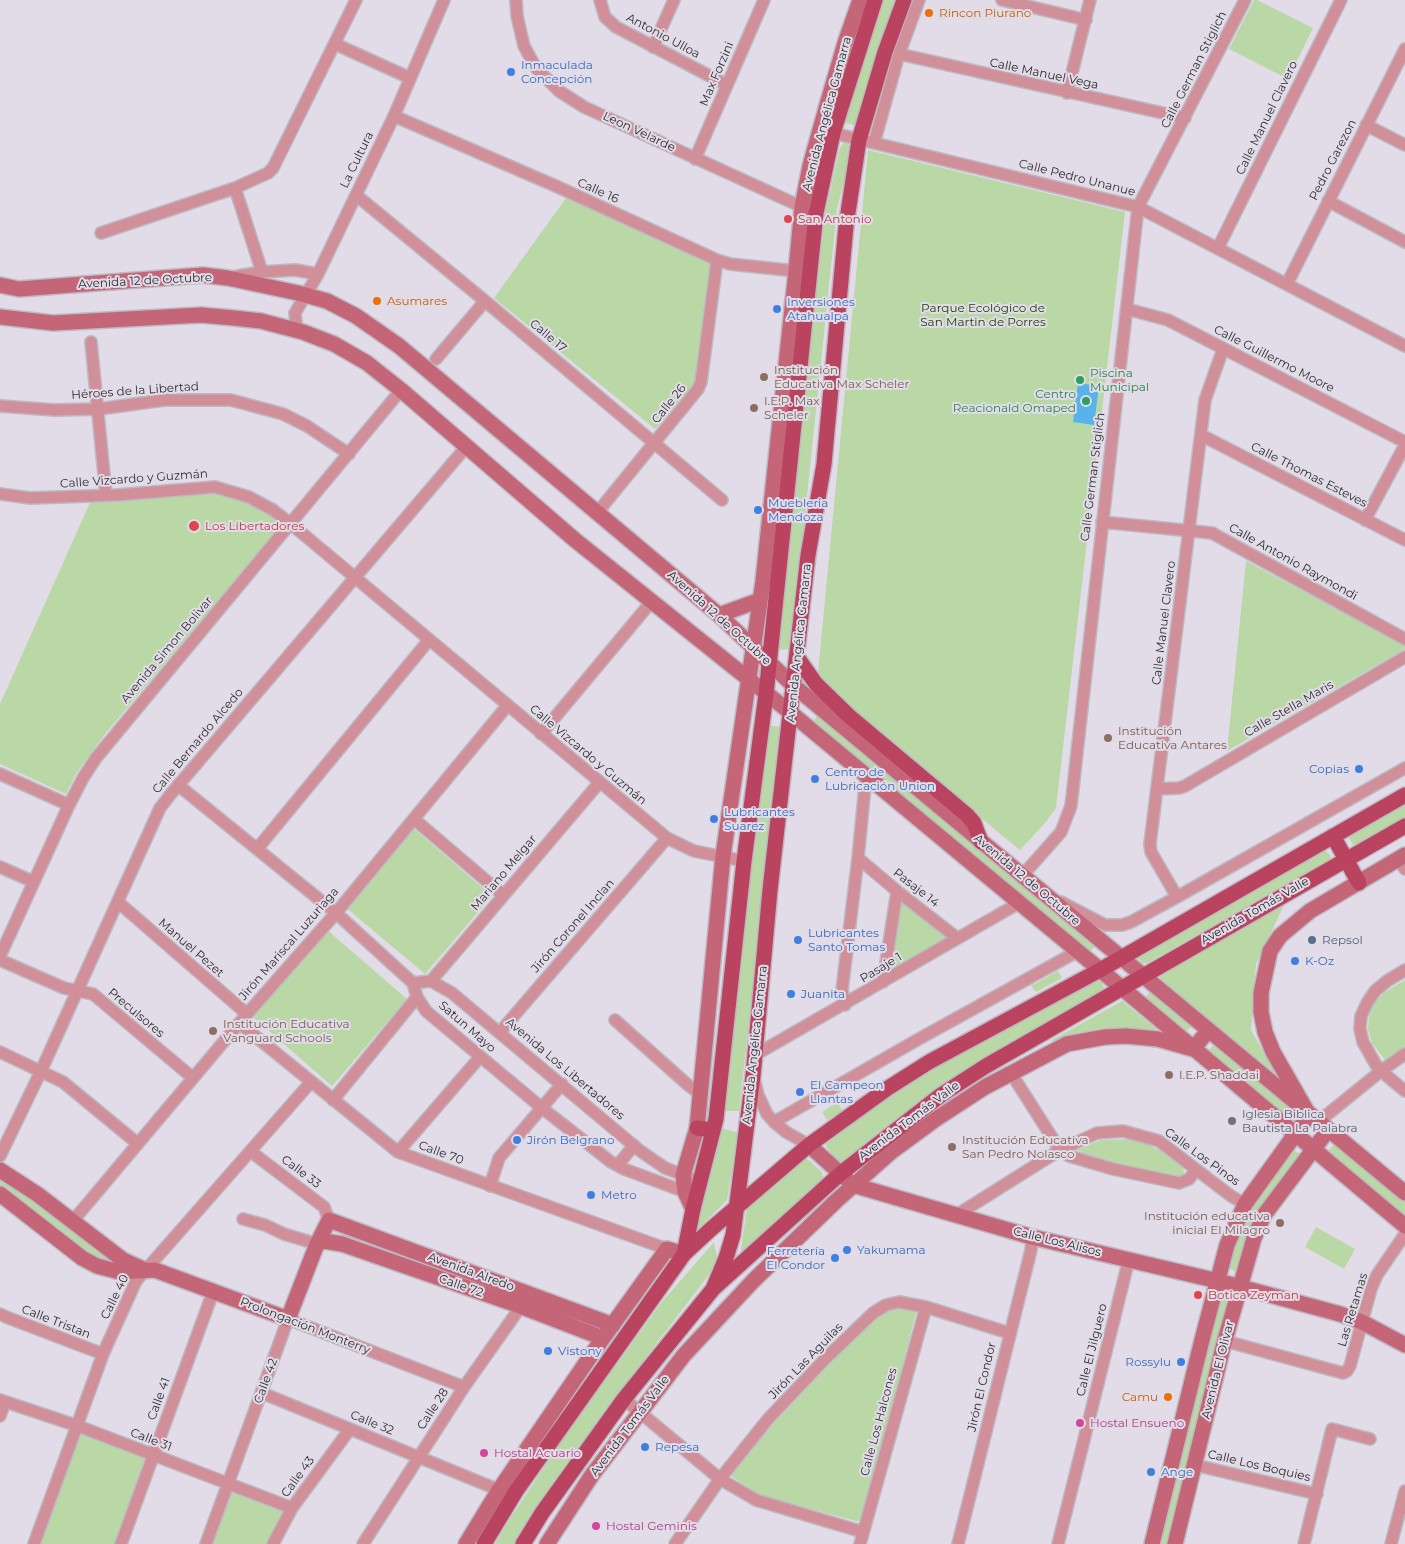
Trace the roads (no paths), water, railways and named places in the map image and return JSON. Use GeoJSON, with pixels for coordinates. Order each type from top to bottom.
{"type":"FeatureCollection","features":[{"type":"Feature","properties":{"kind":"main road","name":"Avenida Angélica Gamarra"},"geometry":{"type":"LineString","coordinates":[[691,1199],[683,1175],[697,1128],[723,856],[760,600],[802,207],[810,166],[845,43],[860,0]]}},
{"type":"Feature","properties":{"kind":"main road","name":"Avenida Angélica Gamarra"},"geometry":{"type":"LineString","coordinates":[[684,1254],[691,1199],[700,1181],[716,1119],[744,861],[766,694],[816,213],[833,133],[875,0]]}},
{"type":"Feature","properties":{"kind":"main road","name":"Avenida Angélica Gamarra"},"geometry":{"type":"LineString","coordinates":[[713,1289],[726,1258],[732,1235],[753,1076],[770,890],[808,555],[824,464],[846,226],[859,140],[885,52],[904,0]]}},
{"type":"Feature","properties":{"kind":"main road","name":"Leon Velarde"},"geometry":{"type":"LineString","coordinates":[[802,207],[816,213]]}},
{"type":"Feature","properties":{"kind":"main road","name":"Avenida 12 de Octubre"},"geometry":{"type":"LineString","coordinates":[[0,285],[19,289],[203,275],[228,278],[306,295],[336,305],[356,316],[399,346],[719,615],[794,686],[1405,1194]]}},
{"type":"Feature","properties":{"kind":"main road","name":"Avenida 12 de Octubre"},"geometry":{"type":"LineString","coordinates":[[0,317],[53,323],[201,315],[261,321],[334,344],[366,363],[401,390],[575,540],[791,713],[1405,1226]]}},
{"type":"Feature","properties":{"kind":"main road"},"geometry":{"type":"LineString","coordinates":[[719,615],[760,600]]}},
{"type":"Feature","properties":{"kind":"main road"},"geometry":{"type":"LineString","coordinates":[[797,658],[816,684],[849,716],[967,815],[974,823],[981,842]]}},
{"type":"Feature","properties":{"kind":"main road"},"geometry":{"type":"LineString","coordinates":[[484,1544],[516,1491],[684,1254],[809,1145],[880,1094],[930,1062],[1100,970],[1405,795]]}},
{"type":"Feature","properties":{"kind":"main road","name":"Avenida Tomás Valle"},"geometry":{"type":"LineString","coordinates":[[523,1544],[542,1513],[624,1399],[713,1289],[840,1174],[941,1095],[1011,1051],[1405,826]]}},
{"type":"Feature","properties":{"kind":"main road"},"geometry":{"type":"LineString","coordinates":[[1333,836],[1359,883]]}},
{"type":"Feature","properties":{"kind":"main road"},"geometry":{"type":"LineString","coordinates":[[1318,1122],[1274,1052],[1265,1032],[1261,1012],[1265,972],[1270,951],[1280,936],[1310,911],[1403,861]]}},
{"type":"Feature","properties":{"kind":"main road"},"geometry":{"type":"LineString","coordinates":[[1193,1049],[1208,1031]]}},
{"type":"Feature","properties":{"kind":"main road","name":"Avenida Tomás Valle"},"geometry":{"type":"LineString","coordinates":[[547,1544],[592,1475],[684,1355],[738,1297],[853,1185],[891,1152],[936,1119],[985,1087],[1068,1044],[1105,1037],[1126,1036],[1158,1039],[1193,1049]]}},
{"type":"Feature","properties":{"kind":"main road","name":"Avenida El Olivar"},"geometry":{"type":"LineString","coordinates":[[1152,1544],[1227,1245],[1245,1204],[1294,1134],[1318,1122]]}},
{"type":"Feature","properties":{"kind":"main road","name":"Avenida El Olivar"},"geometry":{"type":"LineString","coordinates":[[1175,1544],[1225,1341],[1254,1238],[1264,1215],[1313,1149],[1318,1122]]}},
{"type":"Feature","properties":{"kind":"main road"},"geometry":{"type":"LineString","coordinates":[[697,1128],[713,1130]]}},
{"type":"Feature","properties":{"kind":"main road","name":"Calle Los Alisos"},"geometry":{"type":"LineString","coordinates":[[809,1145],[853,1185],[1032,1237],[1240,1286],[1340,1314],[1362,1322],[1405,1345]]}},
{"type":"Feature","properties":{"kind":"main road"},"geometry":{"type":"LineString","coordinates":[[0,1170],[37,1194],[123,1260],[145,1270]]}},
{"type":"Feature","properties":{"kind":"main road"},"geometry":{"type":"LineString","coordinates":[[0,1194],[82,1258],[96,1266],[120,1272],[145,1270]]}},
{"type":"Feature","properties":{"kind":"main road","name":"Avenida Alredo"},"geometry":{"type":"LineString","coordinates":[[329,1220],[613,1325]]}},
{"type":"Feature","properties":{"kind":"main road","name":"Calle 42"},"geometry":{"type":"LineString","coordinates":[[288,1319],[317,1244],[329,1220]]}},
{"type":"Feature","properties":{"kind":"main road"},"geometry":{"type":"LineString","coordinates":[[342,1244],[350,1227]]}},
{"type":"Feature","properties":{"kind":"main road","name":"Calle 72"},"geometry":{"type":"LineString","coordinates":[[317,1244],[324,1241],[342,1244],[520,1306],[603,1338]]}},
{"type":"Feature","properties":{"kind":"main road"},"geometry":{"type":"LineString","coordinates":[[466,1544],[499,1490],[603,1338],[667,1249],[684,1254]]}},
{"type":"Feature","properties":{"kind":"main road","name":"Prolongación Monterry"},"geometry":{"type":"LineString","coordinates":[[145,1270],[164,1273],[288,1319]]}},
{"type":"Feature","properties":{"kind":"street"},"geometry":{"type":"LineString","coordinates":[[101,233],[235,188],[268,173],[273,168],[356,0]]}},
{"type":"Feature","properties":{"kind":"street","name":"La Cultura"},"geometry":{"type":"LineString","coordinates":[[297,331],[295,313],[318,274],[394,116],[444,0]]}},
{"type":"Feature","properties":{"kind":"street","name":"Leon Velarde"},"geometry":{"type":"LineString","coordinates":[[516,0],[517,16],[524,46],[536,68],[559,92],[571,100],[695,159],[802,207]]}},
{"type":"Feature","properties":{"kind":"street","name":"Antonio Ulloa"},"geometry":{"type":"LineString","coordinates":[[600,0],[605,17],[616,27],[727,85]]}},
{"type":"Feature","properties":{"kind":"street"},"geometry":{"type":"LineString","coordinates":[[653,47],[674,0]]}},
{"type":"Feature","properties":{"kind":"street","name":"Max Forzini"},"geometry":{"type":"LineString","coordinates":[[695,159],[764,0]]}},
{"type":"Feature","properties":{"kind":"street"},"geometry":{"type":"LineString","coordinates":[[874,143],[899,54],[919,0]]}},
{"type":"Feature","properties":{"kind":"street"},"geometry":{"type":"LineString","coordinates":[[1002,0],[1086,20]]}},
{"type":"Feature","properties":{"kind":"street"},"geometry":{"type":"LineString","coordinates":[[1067,93],[1090,0]]}},
{"type":"Feature","properties":{"kind":"street","name":"Calle German Stiglich"},"geometry":{"type":"LineString","coordinates":[[1022,876],[1060,832],[1071,806],[1138,207],[1245,0]]}},
{"type":"Feature","properties":{"kind":"street","name":"Calle Manuel Clavero"},"geometry":{"type":"LineString","coordinates":[[1218,248],[1342,0]]}},
{"type":"Feature","properties":{"kind":"street"},"geometry":{"type":"LineString","coordinates":[[335,44],[410,78]]}},
{"type":"Feature","properties":{"kind":"street","name":"Pedro Garezon"},"geometry":{"type":"LineString","coordinates":[[1287,284],[1405,51]]}},
{"type":"Feature","properties":{"kind":"street","name":"Calle Manuel Vega"},"geometry":{"type":"LineString","coordinates":[[899,54],[1185,118]]}},
{"type":"Feature","properties":{"kind":"street","name":"Calle 16"},"geometry":{"type":"LineString","coordinates":[[394,116],[558,187],[717,260],[730,264],[796,271]]}},
{"type":"Feature","properties":{"kind":"street"},"geometry":{"type":"LineString","coordinates":[[1366,125],[1405,146]]}},
{"type":"Feature","properties":{"kind":"street","name":"Calle Pedro Unanue"},"geometry":{"type":"LineString","coordinates":[[833,133],[1138,207],[1405,346]]}},
{"type":"Feature","properties":{"kind":"street"},"geometry":{"type":"LineString","coordinates":[[235,188],[262,272]]}},
{"type":"Feature","properties":{"kind":"street","name":"Calle 17"},"geometry":{"type":"LineString","coordinates":[[356,195],[722,500]]}},
{"type":"Feature","properties":{"kind":"street"},"geometry":{"type":"LineString","coordinates":[[1328,201],[1405,242]]}},
{"type":"Feature","properties":{"kind":"street","name":"Calle 26"},"geometry":{"type":"LineString","coordinates":[[596,513],[698,389],[701,382],[717,260]]}},
{"type":"Feature","properties":{"kind":"street"},"geometry":{"type":"LineString","coordinates":[[228,278],[262,272],[295,270],[318,274]]}},
{"type":"Feature","properties":{"kind":"street"},"geometry":{"type":"LineString","coordinates":[[436,360],[485,301]]}},
{"type":"Feature","properties":{"kind":"street","name":"Calle Guillermo Moore"},"geometry":{"type":"LineString","coordinates":[[1127,309],[1168,320],[1405,444]]}},
{"type":"Feature","properties":{"kind":"street"},"geometry":{"type":"LineString","coordinates":[[91,342],[106,495]]}},
{"type":"Feature","properties":{"kind":"street","name":"Calle Manuel Clavero"},"geometry":{"type":"LineString","coordinates":[[1177,897],[1151,852],[1150,844],[1205,400],[1223,349]]}},
{"type":"Feature","properties":{"kind":"street","name":"Avenida Simon Bolivar"},"geometry":{"type":"LineString","coordinates":[[0,956],[82,778],[109,740],[401,390]]}},
{"type":"Feature","properties":{"kind":"street","name":"Héroes de la Libertad"},"geometry":{"type":"LineString","coordinates":[[0,406],[56,410],[98,409],[156,400],[231,400],[283,414],[307,426],[349,454]]}},
{"type":"Feature","properties":{"kind":"street","name":"Calle Thomas Esteves"},"geometry":{"type":"LineString","coordinates":[[1201,435],[1405,540]]}},
{"type":"Feature","properties":{"kind":"street"},"geometry":{"type":"LineString","coordinates":[[1365,520],[1405,444]]}},
{"type":"Feature","properties":{"kind":"street","name":"Calle Bernardo Alcedo"},"geometry":{"type":"LineString","coordinates":[[0,1156],[78,991],[160,808],[466,446]]}},
{"type":"Feature","properties":{"kind":"street","name":"Calle Vizcardo y Guzmán"},"geometry":{"type":"LineString","coordinates":[[0,494],[30,498],[106,495],[215,487],[249,497],[273,510],[291,524],[667,838],[694,850],[744,861]]}},
{"type":"Feature","properties":{"kind":"street","name":"Calle Antonio Raymondi"},"geometry":{"type":"LineString","coordinates":[[1102,522],[1212,533],[1405,639]]}},
{"type":"Feature","properties":{"kind":"street"},"geometry":{"type":"LineString","coordinates":[[541,734],[652,602]]}},
{"type":"Feature","properties":{"kind":"street"},"geometry":{"type":"LineString","coordinates":[[257,849],[429,640]]}},
{"type":"Feature","properties":{"kind":"street","name":"Calle Stella Maris"},"geometry":{"type":"LineString","coordinates":[[1157,789],[1185,786],[1405,657]]}},
{"type":"Feature","properties":{"kind":"street","name":"Jirón Mariscal Luzuriaga"},"geometry":{"type":"LineString","coordinates":[[72,1222],[243,1018],[336,914],[507,706]]}},
{"type":"Feature","properties":{"kind":"street"},"geometry":{"type":"LineString","coordinates":[[1047,896],[1105,925],[1114,926],[1131,922],[1405,768]]}},
{"type":"Feature","properties":{"kind":"street"},"geometry":{"type":"LineString","coordinates":[[0,774],[69,805]]}},
{"type":"Feature","properties":{"kind":"street"},"geometry":{"type":"LineString","coordinates":[[845,1005],[842,990],[866,776]]}},
{"type":"Feature","properties":{"kind":"street","name":"Mariano Melgar"},"geometry":{"type":"LineString","coordinates":[[431,981],[599,782]]}},
{"type":"Feature","properties":{"kind":"street"},"geometry":{"type":"LineString","coordinates":[[178,785],[336,914],[413,982],[431,981]]}},
{"type":"Feature","properties":{"kind":"street"},"geometry":{"type":"LineString","coordinates":[[414,819],[503,895]]}},
{"type":"Feature","properties":{"kind":"street","name":"Jirón Coronel Inclan"},"geometry":{"type":"LineString","coordinates":[[500,1032],[667,838]]}},
{"type":"Feature","properties":{"kind":"street","name":"Pasaje 14"},"geometry":{"type":"LineString","coordinates":[[858,858],[958,938]]}},
{"type":"Feature","properties":{"kind":"street"},"geometry":{"type":"LineString","coordinates":[[0,867],[34,882]]}},
{"type":"Feature","properties":{"kind":"street"},"geometry":{"type":"LineString","coordinates":[[883,982],[897,891]]}},
{"type":"Feature","properties":{"kind":"street","name":"Manuel Pezet"},"geometry":{"type":"LineString","coordinates":[[118,902],[243,1018]]}},
{"type":"Feature","properties":{"kind":"street","name":"Pasaje 1"},"geometry":{"type":"LineString","coordinates":[[755,1055],[845,1005],[1019,903]]}},
{"type":"Feature","properties":{"kind":"street"},"geometry":{"type":"LineString","coordinates":[[774,1122],[916,1040],[1078,952]]}},
{"type":"Feature","properties":{"kind":"street","name":"Preculsores"},"geometry":{"type":"LineString","coordinates":[[0,960],[64,988],[93,994],[193,1078]]}},
{"type":"Feature","properties":{"kind":"street"},"geometry":{"type":"LineString","coordinates":[[1405,970],[1375,991],[1367,1003],[1360,1029],[1368,1054],[1381,1071],[1405,1091]]}},
{"type":"Feature","properties":{"kind":"street","name":"Avenida Los Libertadores"},"geometry":{"type":"LineString","coordinates":[[431,981],[452,993],[634,1145],[666,1168],[700,1181]]}},
{"type":"Feature","properties":{"kind":"street","name":"Satun Mayo"},"geometry":{"type":"LineString","coordinates":[[413,982],[417,997],[426,1011],[610,1162],[691,1199]]}},
{"type":"Feature","properties":{"kind":"street"},"geometry":{"type":"LineString","coordinates":[[333,1100],[417,997]]}},
{"type":"Feature","properties":{"kind":"street","name":"Calle 70"},"geometry":{"type":"LineString","coordinates":[[243,1018],[311,1082],[398,1152],[667,1249]]}},
{"type":"Feature","properties":{"kind":"street"},"geometry":{"type":"LineString","coordinates":[[615,1020],[700,1094]]}},
{"type":"Feature","properties":{"kind":"street"},"geometry":{"type":"LineString","coordinates":[[0,1052],[64,1082],[137,1143]]}},
{"type":"Feature","properties":{"kind":"street"},"geometry":{"type":"LineString","coordinates":[[1318,1122],[1405,1054]]}},
{"type":"Feature","properties":{"kind":"street"},"geometry":{"type":"LineString","coordinates":[[398,1152],[480,1057]]}},
{"type":"Feature","properties":{"kind":"street"},"geometry":{"type":"LineString","coordinates":[[1011,1073],[1060,1150],[1069,1156],[1113,1169],[1179,1183],[1189,1179],[1196,1170]]}},
{"type":"Feature","properties":{"kind":"street","name":"Calle Los Alisos"},"geometry":{"type":"LineString","coordinates":[[753,1076],[758,1095],[767,1114],[786,1132],[809,1145]]}},
{"type":"Feature","properties":{"kind":"street","name":"Calle 40"},"geometry":{"type":"LineString","coordinates":[[34,1544],[103,1354],[136,1281],[311,1082]]}},
{"type":"Feature","properties":{"kind":"street"},"geometry":{"type":"LineString","coordinates":[[490,1186],[499,1158],[562,1084]]}},
{"type":"Feature","properties":{"kind":"street","name":"Calle Los Pinos"},"geometry":{"type":"LineString","coordinates":[[955,1216],[1060,1150],[1097,1133],[1127,1131],[1159,1141],[1196,1170],[1245,1204]]}},
{"type":"Feature","properties":{"kind":"street"},"geometry":{"type":"LineString","coordinates":[[618,1166],[634,1145]]}},
{"type":"Feature","properties":{"kind":"street","name":"Calle 33"},"geometry":{"type":"LineString","coordinates":[[250,1151],[324,1207],[329,1220]]}},
{"type":"Feature","properties":{"kind":"street"},"geometry":{"type":"LineString","coordinates":[[242,1219],[265,1225],[317,1244]]}},
{"type":"Feature","properties":{"kind":"street","name":"Las Retamas"},"geometry":{"type":"LineString","coordinates":[[1225,1341],[1343,1373],[1347,1371],[1377,1275],[1405,1234]]}},
{"type":"Feature","properties":{"kind":"street","name":"Jirón El Condor"},"geometry":{"type":"LineString","coordinates":[[958,1544],[1031,1250],[1032,1237]]}},
{"type":"Feature","properties":{"kind":"street","name":"Calle El Jilguero"},"geometry":{"type":"LineString","coordinates":[[1058,1544],[1129,1259]]}},
{"type":"Feature","properties":{"kind":"street","name":"Calle 41"},"geometry":{"type":"LineString","coordinates":[[121,1544],[213,1292]]}},
{"type":"Feature","properties":{"kind":"street","name":"Calle 28"},"geometry":{"type":"LineString","coordinates":[[363,1544],[464,1387],[520,1306],[531,1294]]}},
{"type":"Feature","properties":{"kind":"street","name":"Jirón Las Aguilas"},"geometry":{"type":"LineString","coordinates":[[675,1544],[720,1479],[768,1419],[826,1358],[874,1313],[886,1305],[899,1302],[926,1307],[1010,1333]]}},
{"type":"Feature","properties":{"kind":"street","name":"Calle Los Halcones"},"geometry":{"type":"LineString","coordinates":[[860,1544],[926,1307]]}},
{"type":"Feature","properties":{"kind":"street","name":"Calle Tristan"},"geometry":{"type":"LineString","coordinates":[[0,1314],[103,1354]]}},
{"type":"Feature","properties":{"kind":"street","name":"Prolongación Monterry"},"geometry":{"type":"LineString","coordinates":[[288,1319],[464,1387]]}},
{"type":"Feature","properties":{"kind":"street","name":"Calle 42"},"geometry":{"type":"LineString","coordinates":[[206,1544],[288,1319]]}},
{"type":"Feature","properties":{"kind":"street","name":"Calle 32"},"geometry":{"type":"LineString","coordinates":[[262,1393],[499,1490]]}},
{"type":"Feature","properties":{"kind":"street"},"geometry":{"type":"LineString","coordinates":[[624,1399],[720,1479],[764,1504],[863,1532]]}},
{"type":"Feature","properties":{"kind":"street"},"geometry":{"type":"LineString","coordinates":[[0,1416],[3,1401]]}},
{"type":"Feature","properties":{"kind":"street","name":"Calle 31"},"geometry":{"type":"LineString","coordinates":[[3,1401],[78,1426],[292,1508]]}},
{"type":"Feature","properties":{"kind":"street","name":"Calle 43"},"geometry":{"type":"LineString","coordinates":[[273,1544],[292,1508],[350,1429]]}},
{"type":"Feature","properties":{"kind":"street"},"geometry":{"type":"LineString","coordinates":[[1304,1544],[1332,1429],[1370,1439]]}},
{"type":"Feature","properties":{"kind":"street","name":"Calle Los Boquies"},"geometry":{"type":"LineString","coordinates":[[1195,1464],[1317,1494]]}},
{"type":"Feature","properties":{"kind":"street"},"geometry":{"type":"LineString","coordinates":[[1392,1544],[1402,1518],[1405,1491]]}},
{"type":"Feature","properties":{"kind":"water"},"geometry":{"type":"Polygon","coordinates":[[[1078,383],[1099,386],[1094,425],[1073,422],[1078,383]]]}},
{"type":"Feature","properties":{"kind":"place","name":"Rincon Piurano"},"geometry":{"type":"Point","coordinates":[929,13]}},
{"type":"Feature","properties":{"kind":"place","name":"Inmaculada Concepción"},"geometry":{"type":"Point","coordinates":[511,72]}},
{"type":"Feature","properties":{"kind":"place","name":"San Antonio"},"geometry":{"type":"Point","coordinates":[788,219]}},
{"type":"Feature","properties":{"kind":"place","name":"Asumares"},"geometry":{"type":"Point","coordinates":[377,301]}},
{"type":"Feature","properties":{"kind":"place","name":"Inversiones Atahualpa"},"geometry":{"type":"Point","coordinates":[777,309]}},
{"type":"Feature","properties":{"kind":"place","name":"Institución Educativa Max Scheler"},"geometry":{"type":"Point","coordinates":[764,377]}},
{"type":"Feature","properties":{"kind":"place","name":"Piscina Municipal"},"geometry":{"type":"Point","coordinates":[1080,380]}},
{"type":"Feature","properties":{"kind":"place","name":"Centro Reacionald Omaped"},"geometry":{"type":"Point","coordinates":[1086,401]}},
{"type":"Feature","properties":{"kind":"place","name":"I.E.P. Max Scheler"},"geometry":{"type":"Point","coordinates":[754,408]}},
{"type":"Feature","properties":{"kind":"place","name":"Muebleria Mendoza"},"geometry":{"type":"Point","coordinates":[758,510]}},
{"type":"Feature","properties":{"kind":"place","name":"Los Libertadores"},"geometry":{"type":"Point","coordinates":[194,526]}},
{"type":"Feature","properties":{"kind":"place","name":"Institución Educativa Antares"},"geometry":{"type":"Point","coordinates":[1108,738]}},
{"type":"Feature","properties":{"kind":"place","name":"Copias"},"geometry":{"type":"Point","coordinates":[1359,769]}},
{"type":"Feature","properties":{"kind":"place","name":"Centro de Lubricación Union"},"geometry":{"type":"Point","coordinates":[815,779]}},
{"type":"Feature","properties":{"kind":"place","name":"Lubricantes Suarez"},"geometry":{"type":"Point","coordinates":[714,819]}},
{"type":"Feature","properties":{"kind":"place","name":"Lubricantes Santo Tomas"},"geometry":{"type":"Point","coordinates":[798,940]}},
{"type":"Feature","properties":{"kind":"place","name":"Repsol"},"geometry":{"type":"Point","coordinates":[1312,940]}},
{"type":"Feature","properties":{"kind":"place","name":"K-Oz"},"geometry":{"type":"Point","coordinates":[1295,961]}},
{"type":"Feature","properties":{"kind":"place","name":"Juanita"},"geometry":{"type":"Point","coordinates":[791,994]}},
{"type":"Feature","properties":{"kind":"place","name":"Institución Educativa Vanguard Schools"},"geometry":{"type":"Point","coordinates":[213,1031]}},
{"type":"Feature","properties":{"kind":"place","name":"I.E.P. Shaddai"},"geometry":{"type":"Point","coordinates":[1169,1075]}},
{"type":"Feature","properties":{"kind":"place","name":"El Campeon Llantas"},"geometry":{"type":"Point","coordinates":[800,1092]}},
{"type":"Feature","properties":{"kind":"place","name":"Iglesia Biblica Bautista La Palabra"},"geometry":{"type":"Point","coordinates":[1232,1121]}},
{"type":"Feature","properties":{"kind":"place","name":"Jirón Belgrano"},"geometry":{"type":"Point","coordinates":[517,1140]}},
{"type":"Feature","properties":{"kind":"place","name":"Institución Educativa San Pedro Nolasco"},"geometry":{"type":"Point","coordinates":[952,1147]}},
{"type":"Feature","properties":{"kind":"place","name":"Metro"},"geometry":{"type":"Point","coordinates":[591,1195]}},
{"type":"Feature","properties":{"kind":"place","name":"Institución educativa inicial El Milagro"},"geometry":{"type":"Point","coordinates":[1280,1223]}},
{"type":"Feature","properties":{"kind":"place","name":"Yakumama"},"geometry":{"type":"Point","coordinates":[847,1250]}},
{"type":"Feature","properties":{"kind":"place","name":"Ferretería El Condor"},"geometry":{"type":"Point","coordinates":[835,1258]}},
{"type":"Feature","properties":{"kind":"place","name":"Botica Zeyman"},"geometry":{"type":"Point","coordinates":[1198,1295]}},
{"type":"Feature","properties":{"kind":"place","name":"Vistony"},"geometry":{"type":"Point","coordinates":[548,1351]}},
{"type":"Feature","properties":{"kind":"place","name":"Rossylu"},"geometry":{"type":"Point","coordinates":[1181,1362]}},
{"type":"Feature","properties":{"kind":"place","name":"Camu"},"geometry":{"type":"Point","coordinates":[1168,1397]}},
{"type":"Feature","properties":{"kind":"place","name":"Hostal Ensueno"},"geometry":{"type":"Point","coordinates":[1080,1423]}},
{"type":"Feature","properties":{"kind":"place","name":"Repesa"},"geometry":{"type":"Point","coordinates":[645,1447]}},
{"type":"Feature","properties":{"kind":"place","name":"Hostal Acuario"},"geometry":{"type":"Point","coordinates":[484,1453]}},
{"type":"Feature","properties":{"kind":"place","name":"Ange"},"geometry":{"type":"Point","coordinates":[1151,1472]}},
{"type":"Feature","properties":{"kind":"place","name":"Hostal Geminis"},"geometry":{"type":"Point","coordinates":[596,1526]}},
{"type":"Feature","properties":{"kind":"park label","name":"Parque Ecológico de San Martin de Porres"},"geometry":{"type":"Point","coordinates":[983,315]}}]}
